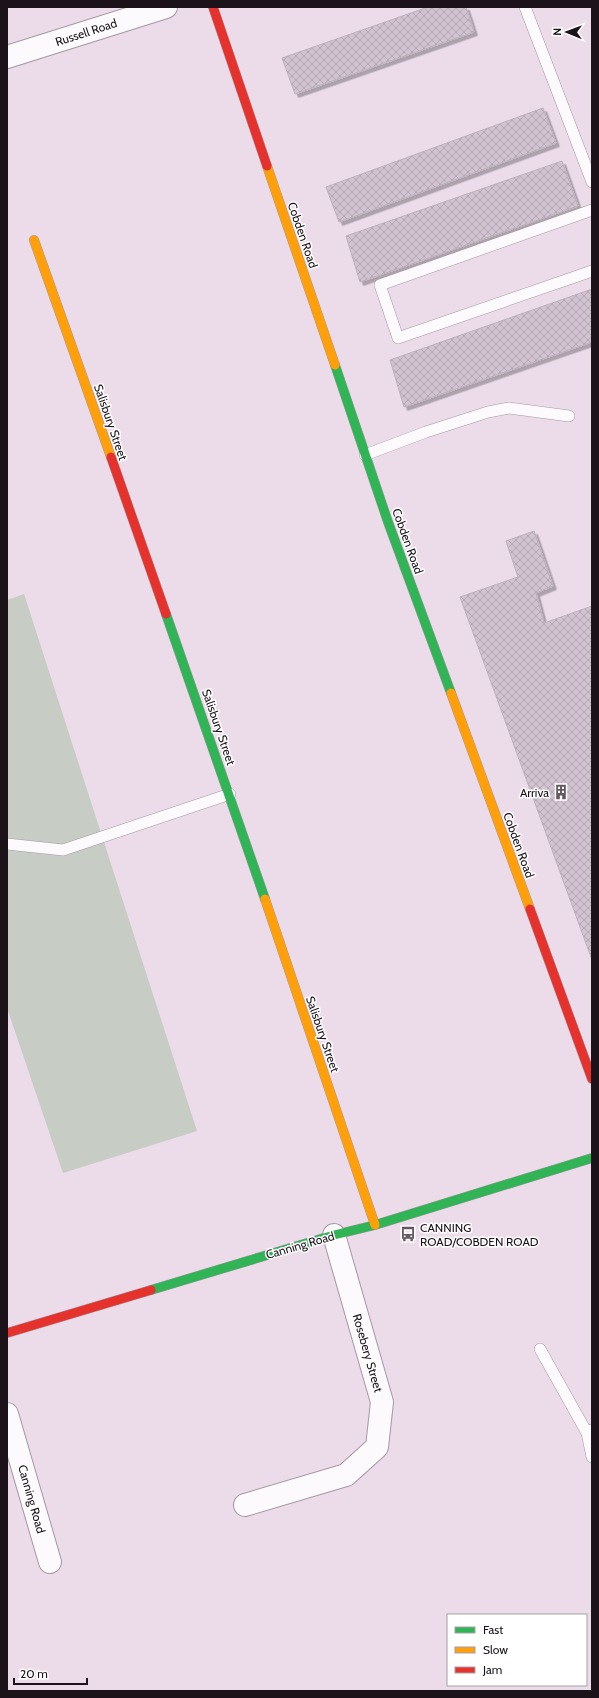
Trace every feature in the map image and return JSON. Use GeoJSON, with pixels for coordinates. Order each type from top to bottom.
{"type":"FeatureCollection","features":[{"type":"Feature","properties":{"kind":"street","name":"Russell Road"},"geometry":{"type":"LineString","coordinates":[[7,57],[166,7]]}},
{"type":"Feature","properties":{"kind":"street","name":"Cobden Road"},"geometry":{"type":"LineString","coordinates":[[213,7],[390,530],[592,1079]]}},
{"type":"Feature","properties":{"kind":"street","name":"Salisbury Street"},"geometry":{"type":"LineString","coordinates":[[34,240],[230,794],[375,1226]]}},
{"type":"Feature","properties":{"kind":"street","name":"Canning Road"},"geometry":{"type":"LineString","coordinates":[[7,1333],[334,1235],[375,1226],[592,1158]]}},
{"type":"Feature","properties":{"kind":"street","name":"Rosebery Street"},"geometry":{"type":"LineString","coordinates":[[244,1505],[346,1475],[377,1447],[382,1402],[334,1235]]}},
{"type":"Feature","properties":{"kind":"street","name":"Canning Road"},"geometry":{"type":"LineString","coordinates":[[7,1414],[50,1562]]}},
{"type":"Feature","properties":{"kind":"lane"},"geometry":{"type":"LineString","coordinates":[[525,7],[592,182]]}},
{"type":"Feature","properties":{"kind":"lane"},"geometry":{"type":"LineString","coordinates":[[592,210],[380,285],[398,338],[592,271]]}},
{"type":"Feature","properties":{"kind":"lane"},"geometry":{"type":"LineString","coordinates":[[365,455],[426,432],[488,412],[509,408],[569,416]]}},
{"type":"Feature","properties":{"kind":"lane"},"geometry":{"type":"LineString","coordinates":[[7,844],[63,850],[230,794]]}},
{"type":"Feature","properties":{"kind":"lane"},"geometry":{"type":"LineString","coordinates":[[540,1349],[589,1431],[592,1457]]}},
{"type":"Feature","properties":{"kind":"shaded area"},"geometry":{"type":"Polygon","coordinates":[[[24,594],[197,1131],[63,1173],[7,1008],[7,600],[24,594]]]}},
{"type":"Feature","properties":{"kind":"building"},"geometry":{"type":"Polygon","coordinates":[[[428,7],[466,7],[474,32],[295,94],[282,58],[428,7]]]}},
{"type":"Feature","properties":{"kind":"building"},"geometry":{"type":"Polygon","coordinates":[[[543,108],[556,143],[339,222],[326,187],[543,108]]]}},
{"type":"Feature","properties":{"kind":"building"},"geometry":{"type":"Polygon","coordinates":[[[562,161],[578,206],[360,282],[346,236],[562,161]]]}},
{"type":"Feature","properties":{"kind":"building"},"geometry":{"type":"Polygon","coordinates":[[[592,289],[592,342],[404,407],[390,360],[592,289]]]}},
{"type":"Feature","properties":{"kind":"building","name":"Arriva"},"geometry":{"type":"Polygon","coordinates":[[[534,531],[553,586],[536,593],[544,623],[592,606],[592,960],[460,597],[518,577],[506,541],[534,531]]]}},
{"type":"Feature","properties":{"kind":"traffic: fast"},"geometry":{"type":"LineString","coordinates":[[335,365],[388,522],[451,693]]}},
{"type":"Feature","properties":{"kind":"traffic: fast"},"geometry":{"type":"LineString","coordinates":[[166,614],[265,899]]}},
{"type":"Feature","properties":{"kind":"traffic: fast"},"geometry":{"type":"LineString","coordinates":[[151,1290],[334,1235],[375,1225],[592,1158]]}},
{"type":"Feature","properties":{"kind":"traffic: slow"},"geometry":{"type":"LineString","coordinates":[[267,166],[335,365]]}},
{"type":"Feature","properties":{"kind":"traffic: slow"},"geometry":{"type":"LineString","coordinates":[[34,240],[111,457]]}},
{"type":"Feature","properties":{"kind":"traffic: slow"},"geometry":{"type":"LineString","coordinates":[[451,693],[530,909]]}},
{"type":"Feature","properties":{"kind":"traffic: slow"},"geometry":{"type":"LineString","coordinates":[[265,899],[375,1225]]}},
{"type":"Feature","properties":{"kind":"traffic: jam"},"geometry":{"type":"LineString","coordinates":[[213,7],[267,166]]}},
{"type":"Feature","properties":{"kind":"traffic: jam"},"geometry":{"type":"LineString","coordinates":[[111,457],[166,614]]}},
{"type":"Feature","properties":{"kind":"traffic: jam"},"geometry":{"type":"LineString","coordinates":[[530,909],[592,1079]]}},
{"type":"Feature","properties":{"kind":"traffic: jam"},"geometry":{"type":"LineString","coordinates":[[7,1333],[151,1290]]}},
{"type":"Feature","properties":{"kind":"place","name":"Arriva"},"geometry":{"type":"Point","coordinates":[561,792]}},
{"type":"Feature","properties":{"kind":"place","name":"CANNING ROAD/COBDEN ROAD"},"geometry":{"type":"Point","coordinates":[408,1234]}}]}
